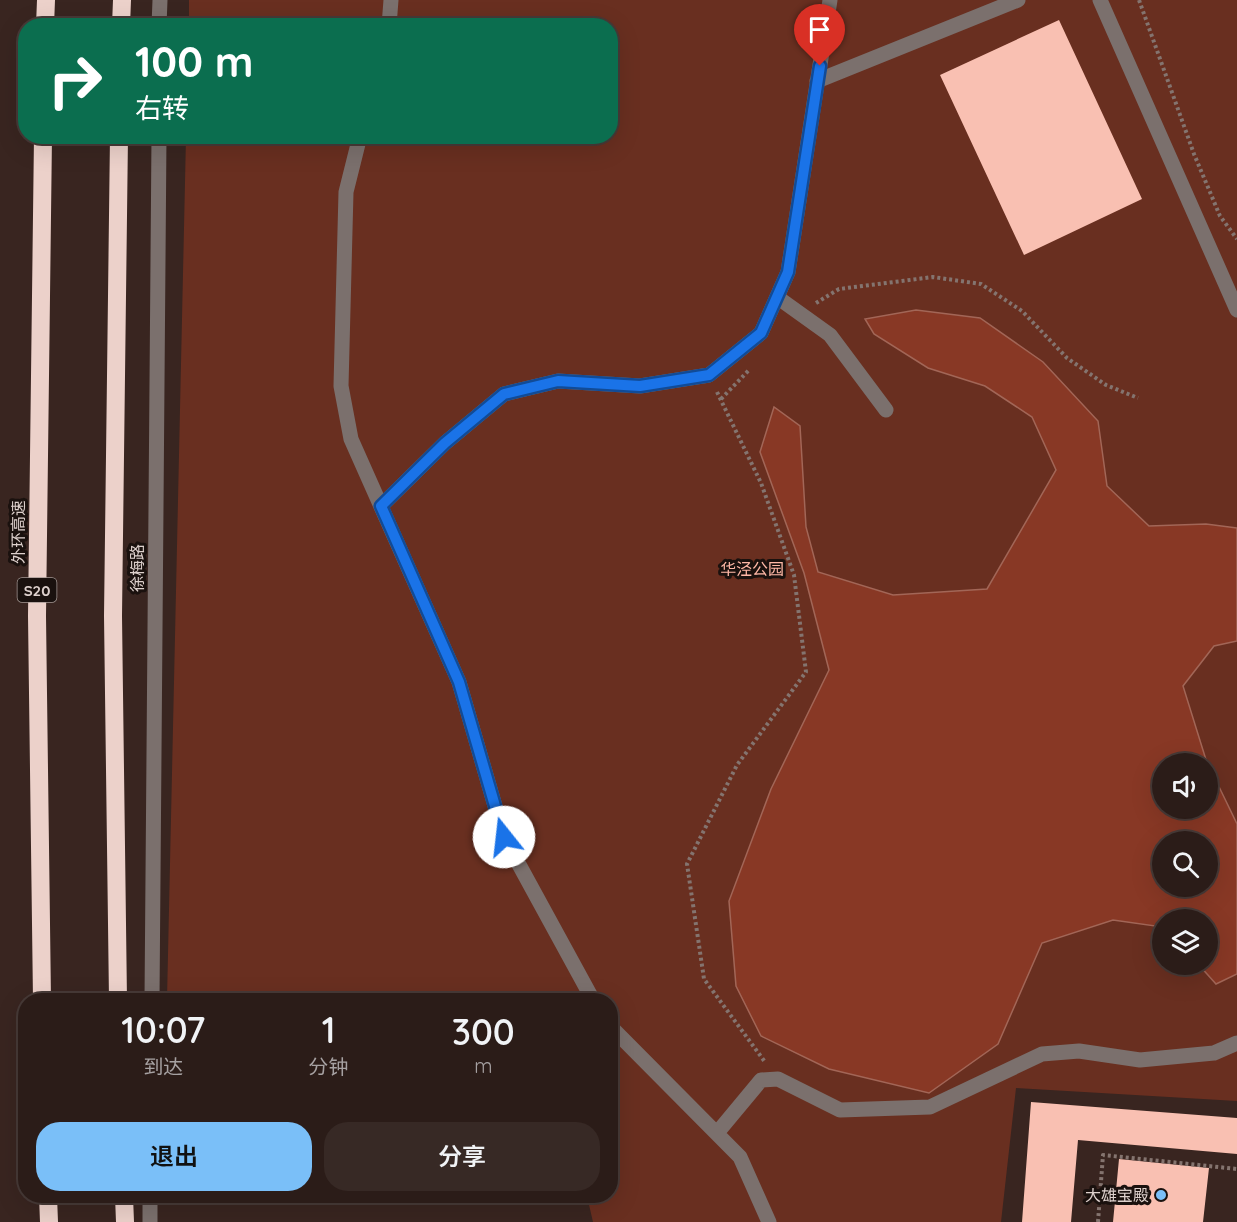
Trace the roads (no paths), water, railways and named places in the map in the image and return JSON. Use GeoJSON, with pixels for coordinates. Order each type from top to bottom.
{"type":"FeatureCollection","features":[{"type":"Feature","properties":{"kind":"highway"},"geometry":{"type":"LineString","coordinates":[[45,18],[46,0]]}},
{"type":"Feature","properties":{"kind":"highway"},"geometry":{"type":"LineString","coordinates":[[121,18],[122,0]]}},
{"type":"Feature","properties":{"kind":"highway","name":"外环高速"},"geometry":{"type":"LineString","coordinates":[[42,993],[38,417],[43,144]]}},
{"type":"Feature","properties":{"kind":"highway"},"geometry":{"type":"LineString","coordinates":[[118,993],[113,592],[119,144]]}},
{"type":"Feature","properties":{"kind":"highway"},"geometry":{"type":"LineString","coordinates":[[48,1203],[49,1222]]}},
{"type":"Feature","properties":{"kind":"highway"},"geometry":{"type":"LineString","coordinates":[[124,1203],[125,1222]]}},
{"type":"Feature","properties":{"kind":"street"},"geometry":{"type":"LineString","coordinates":[[159,18],[160,0]]}},
{"type":"Feature","properties":{"kind":"street"},"geometry":{"type":"LineString","coordinates":[[390,18],[391,0]]}},
{"type":"Feature","properties":{"kind":"street"},"geometry":{"type":"LineString","coordinates":[[381,506],[445,443],[504,394],[558,381],[640,386],[709,375],[761,333],[788,272],[830,0]]}},
{"type":"Feature","properties":{"kind":"street"},"geometry":{"type":"LineString","coordinates":[[818,81],[1018,0]]}},
{"type":"Feature","properties":{"kind":"street"},"geometry":{"type":"LineString","coordinates":[[1100,0],[1237,310]]}},
{"type":"Feature","properties":{"kind":"street","name":"徐梅路"},"geometry":{"type":"LineString","coordinates":[[152,993],[159,144]]}},
{"type":"Feature","properties":{"kind":"street"},"geometry":{"type":"LineString","coordinates":[[358,144],[346,192],[341,386],[351,439],[459,682],[504,837],[589,993]]}},
{"type":"Feature","properties":{"kind":"street"},"geometry":{"type":"LineString","coordinates":[[777,297],[830,335],[886,410]]}},
{"type":"Feature","properties":{"kind":"street"},"geometry":{"type":"LineString","coordinates":[[618,1034],[740,1157],[769,1222]]}},
{"type":"Feature","properties":{"kind":"street"},"geometry":{"type":"LineString","coordinates":[[717,1133],[760,1080],[778,1079],[840,1110],[930,1107],[1042,1054],[1079,1051],[1140,1060],[1214,1053],[1237,1043]]}},
{"type":"Feature","properties":{"kind":"street"},"geometry":{"type":"LineString","coordinates":[[150,1203],[150,1222]]}},
{"type":"Feature","properties":{"kind":"place","name":"大雄宝殿"},"geometry":{"type":"Point","coordinates":[1161,1195]}},
{"type":"Feature","properties":{"kind":"park label","name":"华泾公园"},"geometry":{"type":"Point","coordinates":[752,569]}}]}
